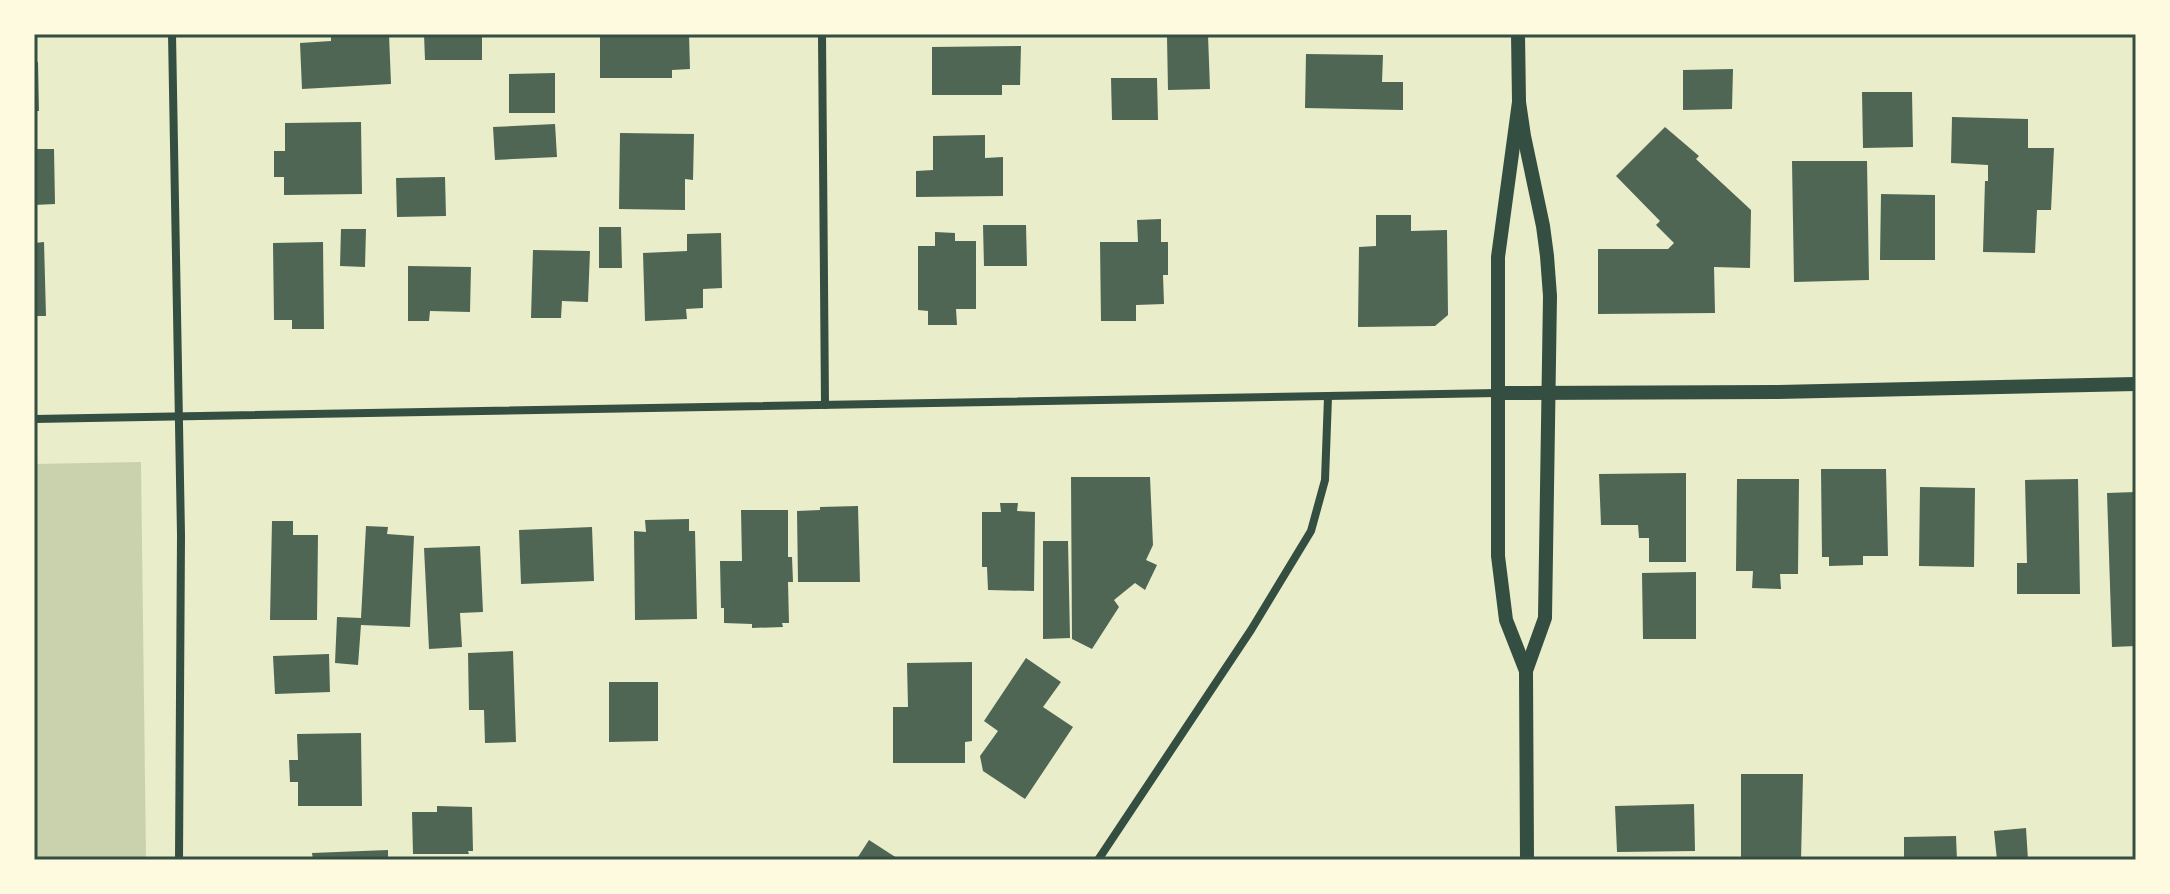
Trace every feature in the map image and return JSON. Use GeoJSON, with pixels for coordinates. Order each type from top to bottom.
{"type":"FeatureCollection","features":[{"type":"Feature","properties":{"kind":"street"},"geometry":{"type":"LineString","coordinates":[[172,34],[181,551],[179,860]]}},
{"type":"Feature","properties":{"kind":"street"},"geometry":{"type":"LineString","coordinates":[[822,34],[825,405]]}},
{"type":"Feature","properties":{"kind":"street"},"geometry":{"type":"LineString","coordinates":[[1518,34],[1519,102],[1498,257],[1498,556],[1506,620],[1526,671]]}},
{"type":"Feature","properties":{"kind":"street"},"geometry":{"type":"LineString","coordinates":[[1519,102],[1547,256],[1550,296],[1545,618],[1526,671],[1527,860]]}},
{"type":"Feature","properties":{"kind":"street"},"geometry":{"type":"LineString","coordinates":[[34,419],[2136,384]]}},
{"type":"Feature","properties":{"kind":"street"},"geometry":{"type":"LineString","coordinates":[[1098,860],[1251,630],[1311,531],[1325,480],[1328,397]]}},
{"type":"Feature","properties":{"kind":"green space"},"geometry":{"type":"Polygon","coordinates":[[[141,462],[146,860],[34,860],[34,464],[141,462]]]}},
{"type":"Feature","properties":{"kind":"building"},"geometry":{"type":"Polygon","coordinates":[[[331,34],[389,34],[391,84],[302,89],[300,43],[331,41],[331,34]]]}},
{"type":"Feature","properties":{"kind":"building"},"geometry":{"type":"Polygon","coordinates":[[[424,34],[482,34],[482,60],[425,60],[424,34]]]}},
{"type":"Feature","properties":{"kind":"building"},"geometry":{"type":"Polygon","coordinates":[[[600,34],[689,34],[690,69],[672,70],[672,78],[600,78],[600,34]]]}},
{"type":"Feature","properties":{"kind":"building"},"geometry":{"type":"Polygon","coordinates":[[[1208,35],[1210,89],[1168,90],[1167,37],[1208,35]]]}},
{"type":"Feature","properties":{"kind":"building"},"geometry":{"type":"Polygon","coordinates":[[[1021,46],[1020,85],[1002,85],[1002,95],[932,95],[932,47],[1021,46]]]}},
{"type":"Feature","properties":{"kind":"building"},"geometry":{"type":"Polygon","coordinates":[[[1306,54],[1383,55],[1382,82],[1403,82],[1403,110],[1305,108],[1306,54]]]}},
{"type":"Feature","properties":{"kind":"building"},"geometry":{"type":"Polygon","coordinates":[[[34,62],[38,62],[39,111],[34,111],[34,62]]]}},
{"type":"Feature","properties":{"kind":"building"},"geometry":{"type":"Polygon","coordinates":[[[1733,69],[1732,109],[1683,110],[1683,70],[1733,69]]]}},
{"type":"Feature","properties":{"kind":"building"},"geometry":{"type":"Polygon","coordinates":[[[555,73],[555,113],[509,113],[509,74],[555,73]]]}},
{"type":"Feature","properties":{"kind":"building"},"geometry":{"type":"Polygon","coordinates":[[[1111,78],[1157,78],[1158,120],[1112,120],[1111,78]]]}},
{"type":"Feature","properties":{"kind":"building"},"geometry":{"type":"Polygon","coordinates":[[[1862,92],[1912,92],[1913,147],[1863,148],[1862,92]]]}},
{"type":"Feature","properties":{"kind":"building"},"geometry":{"type":"Polygon","coordinates":[[[1952,117],[2028,119],[2028,148],[2054,148],[2051,210],[2037,210],[2035,253],[1983,252],[1988,165],[1951,163],[1952,117]]]}},
{"type":"Feature","properties":{"kind":"building"},"geometry":{"type":"Polygon","coordinates":[[[361,122],[362,194],[284,195],[284,177],[274,177],[274,151],[285,151],[285,123],[361,122]]]}},
{"type":"Feature","properties":{"kind":"building"},"geometry":{"type":"Polygon","coordinates":[[[555,124],[557,157],[495,160],[493,127],[555,124]]]}},
{"type":"Feature","properties":{"kind":"building"},"geometry":{"type":"Polygon","coordinates":[[[1665,127],[1699,156],[1696,159],[1751,210],[1750,268],[1714,267],[1715,313],[1598,314],[1598,249],[1668,249],[1674,243],[1656,225],[1660,221],[1616,176],[1665,127]]]}},
{"type":"Feature","properties":{"kind":"building"},"geometry":{"type":"Polygon","coordinates":[[[620,133],[694,134],[693,180],[685,179],[685,210],[619,209],[620,133]]]}},
{"type":"Feature","properties":{"kind":"building"},"geometry":{"type":"Polygon","coordinates":[[[985,135],[985,158],[1003,157],[1003,196],[916,197],[916,171],[933,170],[933,136],[985,135]]]}},
{"type":"Feature","properties":{"kind":"building"},"geometry":{"type":"Polygon","coordinates":[[[34,149],[54,149],[55,204],[34,205],[34,149]]]}},
{"type":"Feature","properties":{"kind":"building"},"geometry":{"type":"Polygon","coordinates":[[[1792,161],[1867,161],[1869,280],[1794,282],[1792,161]]]}},
{"type":"Feature","properties":{"kind":"building"},"geometry":{"type":"Polygon","coordinates":[[[445,177],[446,216],[397,217],[396,178],[445,177]]]}},
{"type":"Feature","properties":{"kind":"building"},"geometry":{"type":"Polygon","coordinates":[[[1881,194],[1935,195],[1935,260],[1880,260],[1881,194]]]}},
{"type":"Feature","properties":{"kind":"building"},"geometry":{"type":"Polygon","coordinates":[[[1376,215],[1411,215],[1411,231],[1447,230],[1448,315],[1435,326],[1358,327],[1359,247],[1376,246],[1376,215]]]}},
{"type":"Feature","properties":{"kind":"building"},"geometry":{"type":"Polygon","coordinates":[[[1161,219],[1161,242],[1168,242],[1168,275],[1163,275],[1164,304],[1136,305],[1136,321],[1101,321],[1100,242],[1138,242],[1137,220],[1161,219]]]}},
{"type":"Feature","properties":{"kind":"building"},"geometry":{"type":"Polygon","coordinates":[[[983,225],[1026,225],[1027,266],[984,266],[983,225]]]}},
{"type":"Feature","properties":{"kind":"building"},"geometry":{"type":"Polygon","coordinates":[[[599,227],[621,227],[622,268],[599,268],[599,227]]]}},
{"type":"Feature","properties":{"kind":"building"},"geometry":{"type":"Polygon","coordinates":[[[341,229],[366,229],[365,267],[340,266],[341,229]]]}},
{"type":"Feature","properties":{"kind":"building"},"geometry":{"type":"Polygon","coordinates":[[[935,232],[955,233],[955,241],[976,241],[976,309],[956,309],[957,325],[928,325],[928,311],[918,310],[918,246],[935,246],[935,232]]]}},
{"type":"Feature","properties":{"kind":"building"},"geometry":{"type":"Polygon","coordinates":[[[721,233],[722,288],[703,289],[703,308],[686,309],[687,319],[645,321],[643,253],[687,251],[687,234],[721,233]]]}},
{"type":"Feature","properties":{"kind":"building"},"geometry":{"type":"Polygon","coordinates":[[[44,242],[46,316],[34,316],[34,243],[44,242]]]}},
{"type":"Feature","properties":{"kind":"building"},"geometry":{"type":"Polygon","coordinates":[[[323,242],[324,329],[292,329],[292,320],[274,320],[273,243],[323,242]]]}},
{"type":"Feature","properties":{"kind":"building"},"geometry":{"type":"Polygon","coordinates":[[[533,250],[590,251],[588,302],[562,301],[561,318],[531,318],[533,250]]]}},
{"type":"Feature","properties":{"kind":"building"},"geometry":{"type":"Polygon","coordinates":[[[408,266],[471,267],[470,312],[430,311],[429,321],[408,321],[408,266]]]}},
{"type":"Feature","properties":{"kind":"building"},"geometry":{"type":"Polygon","coordinates":[[[1821,469],[1886,469],[1888,556],[1863,556],[1863,565],[1829,566],[1829,557],[1822,557],[1821,469]]]}},
{"type":"Feature","properties":{"kind":"building"},"geometry":{"type":"Polygon","coordinates":[[[1686,473],[1686,562],[1649,562],[1649,538],[1639,538],[1638,525],[1601,525],[1599,474],[1686,473]]]}},
{"type":"Feature","properties":{"kind":"building"},"geometry":{"type":"Polygon","coordinates":[[[1071,477],[1150,477],[1153,545],[1146,560],[1157,565],[1145,590],[1135,583],[1114,600],[1119,607],[1092,649],[1072,639],[1071,477]]]}},
{"type":"Feature","properties":{"kind":"building"},"geometry":{"type":"Polygon","coordinates":[[[1737,479],[1799,479],[1798,574],[1780,574],[1781,589],[1752,588],[1753,571],[1736,571],[1737,479]]]}},
{"type":"Feature","properties":{"kind":"building"},"geometry":{"type":"Polygon","coordinates":[[[2078,479],[2080,594],[2017,594],[2017,563],[2027,563],[2025,480],[2078,479]]]}},
{"type":"Feature","properties":{"kind":"building"},"geometry":{"type":"Polygon","coordinates":[[[1920,487],[1975,488],[1974,567],[1919,566],[1920,487]]]}},
{"type":"Feature","properties":{"kind":"building"},"geometry":{"type":"Polygon","coordinates":[[[2136,492],[2136,646],[2112,647],[2107,493],[2136,492]]]}},
{"type":"Feature","properties":{"kind":"building"},"geometry":{"type":"Polygon","coordinates":[[[1000,503],[1018,503],[1017,511],[1035,512],[1034,591],[988,590],[987,567],[982,567],[982,512],[1001,512],[1000,503]]]}},
{"type":"Feature","properties":{"kind":"building"},"geometry":{"type":"Polygon","coordinates":[[[858,506],[860,582],[798,582],[797,511],[858,506]]]}},
{"type":"Feature","properties":{"kind":"building"},"geometry":{"type":"Polygon","coordinates":[[[741,510],[788,510],[788,557],[792,557],[793,582],[788,582],[789,623],[782,623],[783,627],[752,628],[752,624],[724,623],[720,561],[742,561],[741,510]]]}},
{"type":"Feature","properties":{"kind":"building"},"geometry":{"type":"Polygon","coordinates":[[[689,519],[689,531],[695,531],[697,619],[635,620],[634,531],[646,532],[645,520],[689,519]]]}},
{"type":"Feature","properties":{"kind":"building"},"geometry":{"type":"Polygon","coordinates":[[[272,521],[293,521],[293,535],[318,535],[317,620],[270,620],[272,521]]]}},
{"type":"Feature","properties":{"kind":"building"},"geometry":{"type":"Polygon","coordinates":[[[366,526],[388,527],[387,534],[414,536],[410,627],[361,625],[358,665],[335,663],[337,617],[361,618],[366,526]]]}},
{"type":"Feature","properties":{"kind":"building"},"geometry":{"type":"Polygon","coordinates":[[[592,527],[594,581],[521,584],[519,530],[592,527]]]}},
{"type":"Feature","properties":{"kind":"building"},"geometry":{"type":"Polygon","coordinates":[[[1043,541],[1068,541],[1070,638],[1043,639],[1043,541]]]}},
{"type":"Feature","properties":{"kind":"building"},"geometry":{"type":"Polygon","coordinates":[[[480,546],[483,612],[460,613],[462,647],[429,649],[424,548],[480,546]]]}},
{"type":"Feature","properties":{"kind":"building"},"geometry":{"type":"Polygon","coordinates":[[[1696,572],[1696,639],[1643,639],[1642,573],[1696,572]]]}},
{"type":"Feature","properties":{"kind":"building"},"geometry":{"type":"Polygon","coordinates":[[[513,651],[516,742],[485,743],[484,710],[469,710],[468,653],[513,651]]]}},
{"type":"Feature","properties":{"kind":"building"},"geometry":{"type":"Polygon","coordinates":[[[329,654],[330,692],[275,694],[273,656],[329,654]]]}},
{"type":"Feature","properties":{"kind":"building"},"geometry":{"type":"Polygon","coordinates":[[[1026,658],[1061,682],[1043,707],[1073,727],[1025,799],[983,771],[980,756],[998,731],[984,721],[1026,658]]]}},
{"type":"Feature","properties":{"kind":"building"},"geometry":{"type":"Polygon","coordinates":[[[972,662],[972,741],[965,742],[965,763],[893,763],[893,707],[908,707],[907,663],[972,662]]]}},
{"type":"Feature","properties":{"kind":"building"},"geometry":{"type":"Polygon","coordinates":[[[609,682],[658,682],[658,741],[609,742],[609,682]]]}},
{"type":"Feature","properties":{"kind":"building"},"geometry":{"type":"Polygon","coordinates":[[[361,733],[362,806],[298,806],[298,782],[290,782],[289,760],[298,760],[297,734],[361,733]]]}},
{"type":"Feature","properties":{"kind":"building"},"geometry":{"type":"Polygon","coordinates":[[[1741,774],[1803,774],[1801,860],[1741,860],[1741,774]]]}},
{"type":"Feature","properties":{"kind":"building"},"geometry":{"type":"Polygon","coordinates":[[[1694,804],[1695,851],[1617,852],[1615,806],[1694,804]]]}},
{"type":"Feature","properties":{"kind":"building"},"geometry":{"type":"Polygon","coordinates":[[[437,806],[472,807],[473,851],[468,851],[469,854],[413,854],[412,812],[437,812],[437,806]]]}},
{"type":"Feature","properties":{"kind":"building"},"geometry":{"type":"Polygon","coordinates":[[[2026,828],[2028,860],[1997,860],[1994,831],[2026,828]]]}},
{"type":"Feature","properties":{"kind":"building"},"geometry":{"type":"Polygon","coordinates":[[[1956,836],[1957,860],[1904,860],[1904,837],[1956,836]]]}},
{"type":"Feature","properties":{"kind":"building"},"geometry":{"type":"Polygon","coordinates":[[[869,840],[900,860],[856,860],[869,840]]]}},
{"type":"Feature","properties":{"kind":"building"},"geometry":{"type":"Polygon","coordinates":[[[388,850],[388,860],[313,860],[312,853],[388,850]]]}}]}
